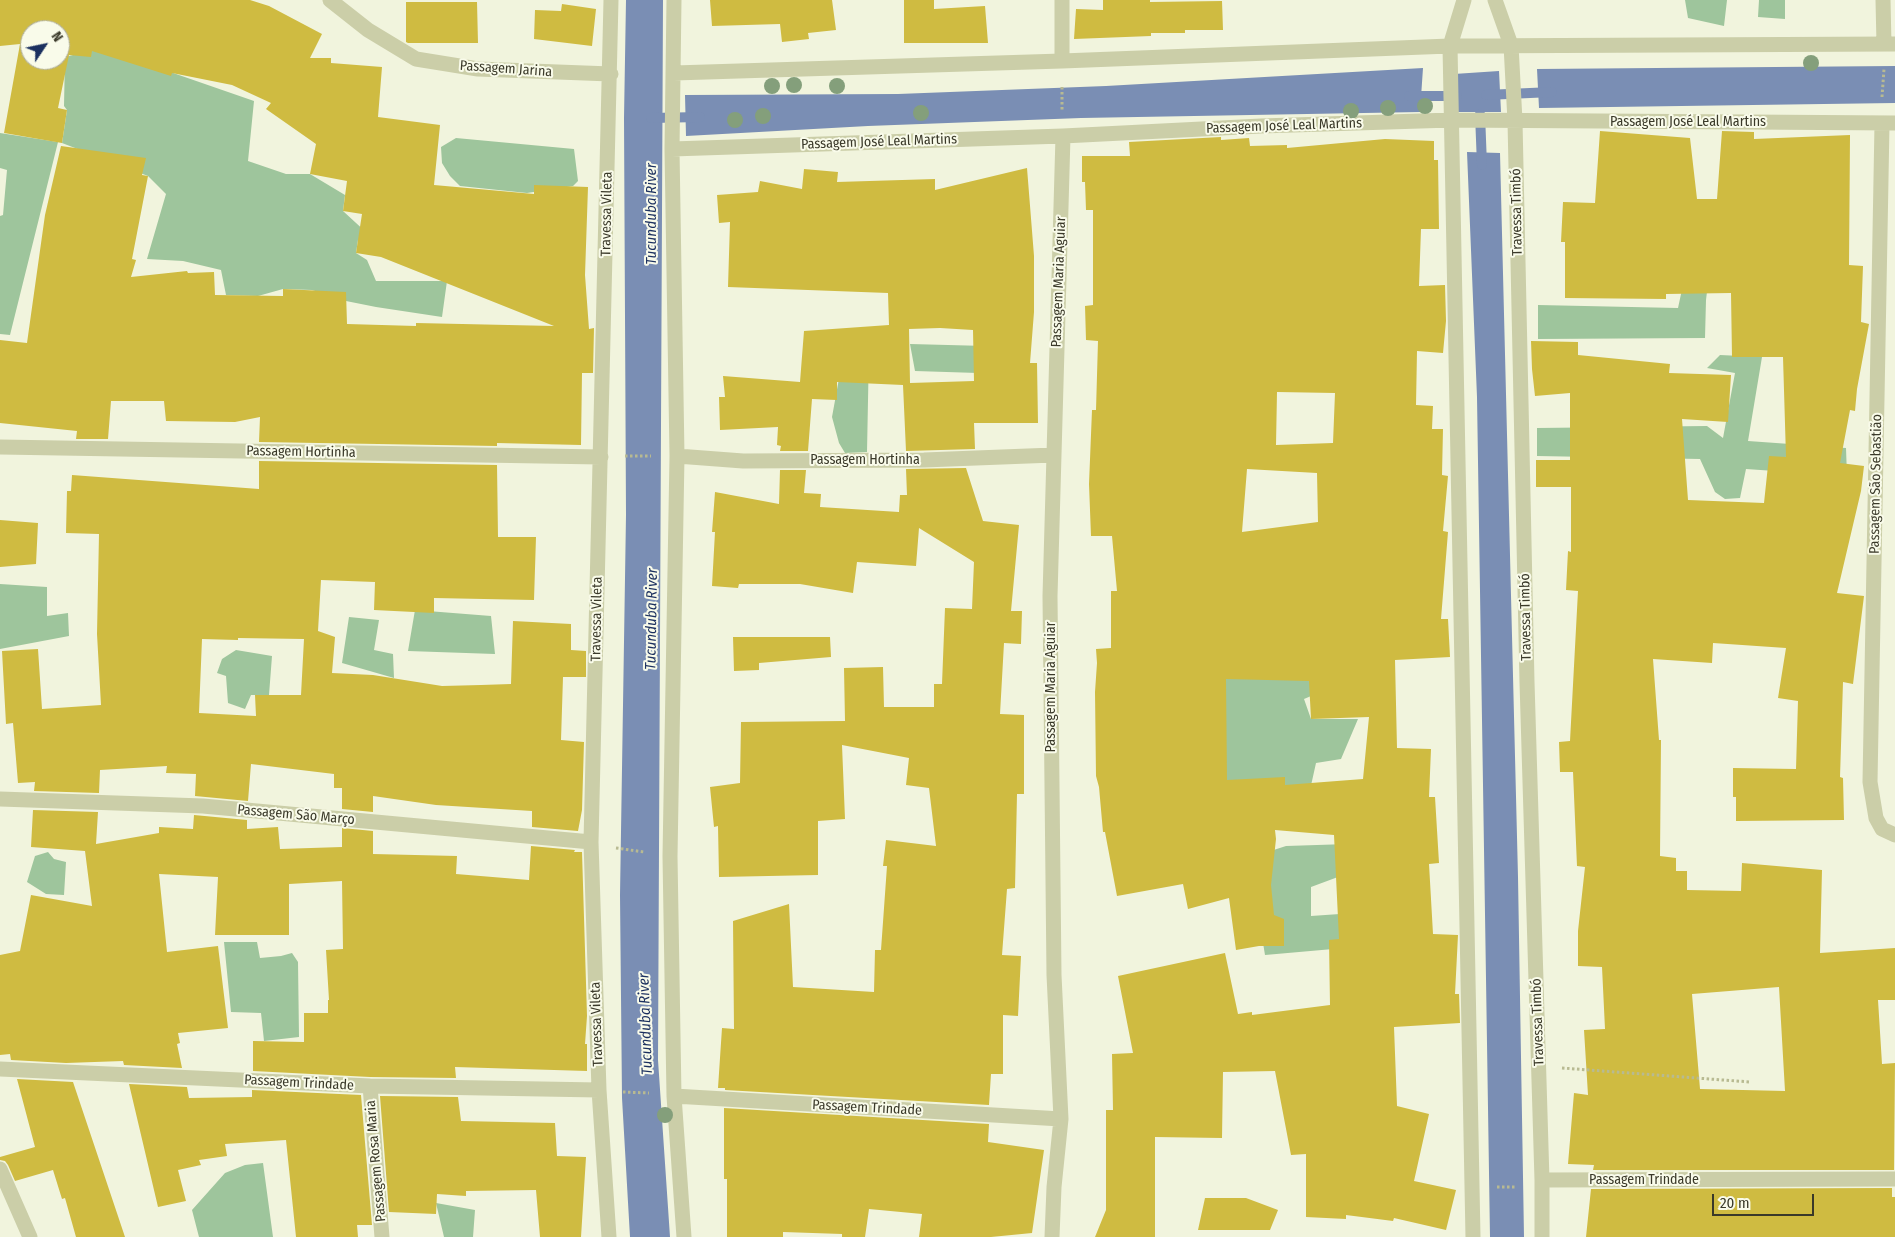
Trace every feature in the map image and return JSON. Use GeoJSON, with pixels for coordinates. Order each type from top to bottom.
{"type":"FeatureCollection","features":[{"type":"Feature","properties":{"kind":"street","name":"Passagem Jarina"},"geometry":{"type":"LineString","coordinates":[[330,0],[368,30],[416,59],[478,69],[611,74]]}},
{"type":"Feature","properties":{"kind":"street","name":"Travessa Vileta"},"geometry":{"type":"LineString","coordinates":[[609,1237],[599,1090],[591,842],[609,456],[611,0]]}},
{"type":"Feature","properties":{"kind":"street"},"geometry":{"type":"LineString","coordinates":[[674,0],[672,150],[677,456],[670,856],[674,1096],[684,1237]]}},
{"type":"Feature","properties":{"kind":"street"},"geometry":{"type":"LineString","coordinates":[[1062,0],[1062,61]]}},
{"type":"Feature","properties":{"kind":"street"},"geometry":{"type":"LineString","coordinates":[[1464,0],[1450,46],[1450,68],[1457,118],[1474,1237]]}},
{"type":"Feature","properties":{"kind":"street","name":"Travessa Timbó"},"geometry":{"type":"LineString","coordinates":[[1495,0],[1510,45],[1512,70],[1510,118],[1539,1067],[1542,1237]]}},
{"type":"Feature","properties":{"kind":"street"},"geometry":{"type":"LineString","coordinates":[[674,73],[1450,46],[1890,44],[1883,0]]}},
{"type":"Feature","properties":{"kind":"street","name":"Passagem José Leal Martins"},"geometry":{"type":"LineString","coordinates":[[672,150],[1063,136],[1457,118],[1888,123]]}},
{"type":"Feature","properties":{"kind":"street","name":"Passagem São Sebastião"},"geometry":{"type":"LineString","coordinates":[[1888,123],[1870,782],[1876,818],[1882,829],[1895,834]]}},
{"type":"Feature","properties":{"kind":"street","name":"Passagem Maria Aguiar"},"geometry":{"type":"LineString","coordinates":[[1052,1237],[1054,1187],[1061,1119],[1054,1009],[1050,596],[1063,136]]}},
{"type":"Feature","properties":{"kind":"street","name":"Passagem Hortinha"},"geometry":{"type":"LineString","coordinates":[[0,447],[609,456]]}},
{"type":"Feature","properties":{"kind":"street","name":"Passagem Hortinha"},"geometry":{"type":"LineString","coordinates":[[677,456],[753,461],[924,460],[1054,455]]}},
{"type":"Feature","properties":{"kind":"street","name":"Passagem São Março"},"geometry":{"type":"LineString","coordinates":[[0,799],[203,806],[591,842]]}},
{"type":"Feature","properties":{"kind":"street","name":"Passagem Trindade"},"geometry":{"type":"LineString","coordinates":[[0,1069],[370,1086],[599,1090]]}},
{"type":"Feature","properties":{"kind":"street","name":"Passagem Rosa Maria"},"geometry":{"type":"LineString","coordinates":[[370,1086],[382,1237]]}},
{"type":"Feature","properties":{"kind":"street","name":"Passagem Trindade"},"geometry":{"type":"LineString","coordinates":[[674,1096],[1061,1119]]}},
{"type":"Feature","properties":{"kind":"street"},"geometry":{"type":"LineString","coordinates":[[0,1169],[30,1237]]}},
{"type":"Feature","properties":{"kind":"street","name":"Passagem Trindade"},"geometry":{"type":"LineString","coordinates":[[1542,1180],[1895,1180]]}},
{"type":"Feature","properties":{"kind":"path"},"geometry":{"type":"LineString","coordinates":[[1882,103],[1884,65]]}},
{"type":"Feature","properties":{"kind":"path"},"geometry":{"type":"LineString","coordinates":[[1062,86],[1062,115]]}},
{"type":"Feature","properties":{"kind":"path"},"geometry":{"type":"LineString","coordinates":[[609,456],[653,456]]}},
{"type":"Feature","properties":{"kind":"path"},"geometry":{"type":"LineString","coordinates":[[613,848],[648,853]]}},
{"type":"Feature","properties":{"kind":"path"},"geometry":{"type":"LineString","coordinates":[[1539,1067],[1750,1082]]}},
{"type":"Feature","properties":{"kind":"path"},"geometry":{"type":"LineString","coordinates":[[620,1091],[654,1093]]}},
{"type":"Feature","properties":{"kind":"path"},"geometry":{"type":"LineString","coordinates":[[1491,1186],[1519,1187]]}},
{"type":"Feature","properties":{"kind":"green space"},"geometry":{"type":"Polygon","coordinates":[[[1685,0],[1727,0],[1724,26],[1688,18],[1685,0]]]}},
{"type":"Feature","properties":{"kind":"green space"},"geometry":{"type":"Polygon","coordinates":[[[1759,0],[1785,0],[1785,19],[1758,17],[1759,0]]]}},
{"type":"Feature","properties":{"kind":"green space"},"geometry":{"type":"Polygon","coordinates":[[[101,48],[254,101],[248,161],[286,174],[310,174],[345,195],[343,211],[368,234],[358,240],[356,253],[367,260],[376,281],[447,281],[442,317],[346,301],[312,290],[283,289],[258,296],[226,295],[221,270],[183,261],[147,259],[166,194],[148,176],[62,143],[67,110],[64,106],[65,70],[70,70],[70,56],[101,48]]]}},
{"type":"Feature","properties":{"kind":"green space"},"geometry":{"type":"Polygon","coordinates":[[[0,133],[58,142],[10,335],[0,334],[0,216],[3,215],[7,170],[0,168],[0,133]]]}},
{"type":"Feature","properties":{"kind":"green space"},"geometry":{"type":"Polygon","coordinates":[[[456,138],[574,149],[578,181],[573,186],[527,193],[460,186],[450,176],[442,163],[441,147],[456,138]]]}},
{"type":"Feature","properties":{"kind":"green space"},"geometry":{"type":"Polygon","coordinates":[[[1686,271],[1709,275],[1705,338],[1538,339],[1538,305],[1678,308],[1686,271]]]}},
{"type":"Feature","properties":{"kind":"green space"},"geometry":{"type":"Polygon","coordinates":[[[910,344],[986,346],[978,373],[915,371],[910,344]]]}},
{"type":"Feature","properties":{"kind":"green space"},"geometry":{"type":"Polygon","coordinates":[[[869,349],[867,452],[845,453],[839,443],[832,417],[844,351],[869,349]]]}},
{"type":"Feature","properties":{"kind":"green space"},"geometry":{"type":"Polygon","coordinates":[[[1720,355],[1762,357],[1748,441],[1846,448],[1847,476],[1746,469],[1740,498],[1725,499],[1715,492],[1700,459],[1537,456],[1537,428],[1707,426],[1723,438],[1735,373],[1707,368],[1720,355]]]}},
{"type":"Feature","properties":{"kind":"green space"},"geometry":{"type":"Polygon","coordinates":[[[1157,538],[1316,679],[1323,691],[1304,699],[1311,719],[1358,719],[1341,759],[1316,763],[1310,790],[1208,787],[1157,538]]]}},
{"type":"Feature","properties":{"kind":"green space"},"geometry":{"type":"Polygon","coordinates":[[[0,584],[47,587],[47,616],[68,613],[69,636],[0,649],[0,584]]]}},
{"type":"Feature","properties":{"kind":"green space"},"geometry":{"type":"Polygon","coordinates":[[[415,610],[491,616],[495,654],[408,651],[415,610]]]}},
{"type":"Feature","properties":{"kind":"green space"},"geometry":{"type":"Polygon","coordinates":[[[349,617],[379,620],[374,650],[393,654],[394,678],[342,663],[349,617]]]}},
{"type":"Feature","properties":{"kind":"green space"},"geometry":{"type":"Polygon","coordinates":[[[236,650],[272,656],[269,695],[251,695],[245,709],[228,703],[226,676],[217,673],[222,659],[236,650]]]}},
{"type":"Feature","properties":{"kind":"green space"},"geometry":{"type":"Polygon","coordinates":[[[1348,844],[1346,874],[1311,887],[1311,916],[1426,908],[1424,941],[1265,955],[1249,858],[1286,846],[1348,844]]]}},
{"type":"Feature","properties":{"kind":"green space"},"geometry":{"type":"Polygon","coordinates":[[[48,852],[54,859],[66,862],[64,895],[46,894],[27,882],[35,856],[48,852]]]}},
{"type":"Feature","properties":{"kind":"green space"},"geometry":{"type":"Polygon","coordinates":[[[224,942],[257,942],[260,958],[292,953],[298,962],[299,1037],[264,1041],[261,1013],[231,1012],[224,942]]]}},
{"type":"Feature","properties":{"kind":"green space"},"geometry":{"type":"Polygon","coordinates":[[[263,1163],[273,1237],[199,1237],[192,1210],[225,1173],[245,1165],[263,1163]]]}},
{"type":"Feature","properties":{"kind":"green space"},"geometry":{"type":"Polygon","coordinates":[[[436,1203],[475,1210],[473,1237],[444,1237],[436,1203]]]}},
{"type":"Feature","properties":{"kind":"water","name":"Tucunduba River"},"geometry":{"type":"Polygon","coordinates":[[[626,0],[663,0],[658,1060],[670,1237],[630,1237],[622,1098],[620,895],[626,515],[624,118],[626,0]]]}},
{"type":"Feature","properties":{"kind":"water"},"geometry":{"type":"Polygon","coordinates":[[[1895,66],[1895,103],[1539,108],[1537,69],[1895,66]]]}},
{"type":"Feature","properties":{"kind":"water"},"geometry":{"type":"Polygon","coordinates":[[[1423,68],[1420,112],[1081,118],[868,126],[686,136],[685,95],[898,94],[1106,86],[1423,68]]]}},
{"type":"Feature","properties":{"kind":"water"},"geometry":{"type":"Polygon","coordinates":[[[1499,71],[1501,112],[1455,112],[1454,74],[1499,71]]]}},
{"type":"Feature","properties":{"kind":"water"},"geometry":{"type":"Polygon","coordinates":[[[1467,152],[1500,153],[1518,877],[1524,1237],[1490,1237],[1477,397],[1467,152]]]}},
{"type":"Feature","properties":{"kind":"building"},"geometry":{"type":"Polygon","coordinates":[[[0,0],[250,0],[269,6],[322,34],[310,58],[331,58],[331,63],[382,67],[378,117],[440,125],[434,185],[534,194],[534,185],[588,187],[585,275],[589,329],[594,328],[593,373],[582,373],[581,445],[497,443],[497,446],[259,442],[260,417],[235,422],[166,421],[164,401],[111,401],[108,439],[76,439],[77,431],[0,423],[0,340],[27,343],[45,215],[61,146],[146,158],[142,175],[148,176],[132,259],[136,260],[131,277],[187,271],[188,273],[214,272],[215,295],[283,296],[283,289],[346,292],[347,324],[416,326],[416,323],[554,326],[381,257],[356,253],[362,214],[343,211],[347,181],[310,174],[316,144],[266,109],[271,103],[232,85],[172,73],[171,76],[92,51],[91,57],[70,55],[70,20],[20,20],[20,44],[0,46],[0,0]]]}},
{"type":"Feature","properties":{"kind":"building"},"geometry":{"type":"Polygon","coordinates":[[[710,0],[832,0],[836,30],[808,33],[809,39],[782,42],[780,24],[712,26],[710,0]]]}},
{"type":"Feature","properties":{"kind":"building"},"geometry":{"type":"Polygon","coordinates":[[[904,0],[934,0],[934,9],[985,6],[988,43],[904,43],[904,0]]]}},
{"type":"Feature","properties":{"kind":"building"},"geometry":{"type":"Polygon","coordinates":[[[1103,0],[1150,0],[1150,2],[1222,1],[1223,30],[1185,30],[1185,33],[1151,33],[1151,36],[1074,39],[1076,9],[1103,10],[1103,0]]]}},
{"type":"Feature","properties":{"kind":"building"},"geometry":{"type":"Polygon","coordinates":[[[406,2],[477,2],[478,43],[406,42],[406,2]]]}},
{"type":"Feature","properties":{"kind":"building"},"geometry":{"type":"Polygon","coordinates":[[[562,4],[596,9],[592,46],[534,39],[535,10],[561,11],[562,4]]]}},
{"type":"Feature","properties":{"kind":"building"},"geometry":{"type":"Polygon","coordinates":[[[20,44],[20,70],[66,70],[58,108],[67,110],[62,143],[4,133],[20,44]]]}},
{"type":"Feature","properties":{"kind":"building"},"geometry":{"type":"Polygon","coordinates":[[[1600,131],[1690,138],[1697,199],[1717,199],[1722,131],[1754,132],[1754,139],[1850,135],[1849,265],[1863,266],[1861,322],[1869,324],[1857,389],[1855,411],[1850,410],[1840,463],[1864,466],[1861,491],[1837,593],[1864,596],[1853,684],[1843,682],[1840,777],[1843,778],[1844,820],[1736,821],[1736,797],[1733,797],[1733,768],[1796,769],[1798,701],[1778,698],[1786,648],[1713,643],[1712,663],[1653,659],[1659,740],[1661,740],[1660,856],[1676,858],[1676,871],[1687,871],[1687,890],[1741,891],[1742,863],[1822,870],[1820,953],[1895,948],[1895,1000],[1878,1000],[1882,1064],[1895,1063],[1894,1170],[1593,1170],[1594,1165],[1568,1164],[1574,1093],[1588,1095],[1584,1030],[1605,1029],[1602,967],[1578,966],[1578,931],[1585,867],[1577,866],[1573,772],[1560,772],[1559,742],[1570,741],[1578,591],[1566,590],[1568,551],[1571,552],[1571,487],[1536,487],[1536,460],[1570,460],[1570,393],[1535,396],[1531,341],[1578,342],[1578,355],[1670,364],[1669,373],[1731,375],[1728,422],[1682,419],[1688,500],[1764,503],[1769,456],[1786,457],[1783,357],[1732,357],[1731,293],[1666,294],[1666,299],[1565,298],[1565,242],[1561,242],[1563,202],[1595,203],[1600,131]],[[1779,987],[1692,994],[1700,1089],[1785,1091],[1779,987]]]}},
{"type":"Feature","properties":{"kind":"building"},"geometry":{"type":"Polygon","coordinates":[[[1221,137],[1221,140],[1249,138],[1250,146],[1287,145],[1287,148],[1385,139],[1434,141],[1434,160],[1438,160],[1439,229],[1421,229],[1419,286],[1445,285],[1446,321],[1443,353],[1417,351],[1416,405],[1433,406],[1432,429],[1443,429],[1442,475],[1448,476],[1443,531],[1448,532],[1441,619],[1448,619],[1450,657],[1395,660],[1397,748],[1431,749],[1429,797],[1435,797],[1439,863],[1429,864],[1433,934],[1458,935],[1455,994],[1459,994],[1460,1023],[1394,1027],[1397,1106],[1429,1114],[1414,1181],[1456,1190],[1446,1230],[1394,1218],[1393,1221],[1346,1215],[1346,1219],[1306,1217],[1306,1154],[1291,1155],[1275,1071],[1223,1072],[1222,1138],[1155,1137],[1155,1237],[1095,1237],[1106,1210],[1106,1110],[1113,1110],[1112,1054],[1133,1053],[1118,976],[1225,953],[1238,1014],[1252,1012],[1252,1015],[1330,1005],[1329,940],[1339,939],[1334,835],[1275,830],[1276,839],[1271,885],[1274,915],[1284,919],[1284,946],[1259,946],[1236,950],[1229,898],[1188,909],[1183,884],[1117,896],[1105,832],[1103,832],[1099,787],[1096,776],[1096,649],[1111,648],[1111,591],[1117,591],[1112,536],[1091,536],[1089,484],[1092,410],[1096,410],[1098,341],[1086,340],[1085,306],[1093,305],[1093,210],[1086,210],[1085,182],[1082,182],[1082,156],[1130,156],[1129,142],[1221,137]],[[1277,392],[1276,445],[1333,443],[1335,393],[1277,392]],[[1247,469],[1242,532],[1318,522],[1317,473],[1247,469]],[[1226,679],[1227,780],[1285,777],[1285,785],[1363,779],[1369,717],[1311,719],[1309,681],[1226,679]]]}},
{"type":"Feature","properties":{"kind":"building"},"geometry":{"type":"Polygon","coordinates":[[[1027,168],[1034,256],[1034,312],[1030,363],[1037,363],[1038,423],[974,423],[975,449],[906,451],[903,385],[837,382],[837,400],[812,399],[808,451],[780,451],[781,446],[777,445],[778,427],[720,430],[719,397],[725,397],[723,376],[800,382],[804,331],[889,325],[888,293],[728,287],[730,222],[719,223],[717,195],[758,192],[760,181],[802,189],[804,169],[838,172],[837,182],[935,179],[935,190],[1027,168]],[[909,329],[910,383],[974,381],[973,330],[909,329]]]}},
{"type":"Feature","properties":{"kind":"building"},"geometry":{"type":"Polygon","coordinates":[[[259,461],[497,465],[498,537],[536,537],[534,600],[434,598],[434,613],[374,610],[375,582],[321,580],[318,631],[335,637],[332,673],[373,675],[442,686],[481,685],[511,684],[513,621],[571,624],[571,650],[586,651],[586,677],[563,677],[561,740],[584,742],[582,810],[578,831],[532,827],[532,811],[436,805],[373,796],[373,812],[342,809],[342,788],[334,788],[334,774],[251,764],[248,801],[195,796],[196,774],[166,773],[167,766],[100,770],[99,793],[34,791],[35,782],[18,783],[13,723],[6,724],[2,651],[38,649],[42,709],[101,705],[97,634],[99,534],[66,533],[67,491],[71,491],[72,475],[259,489],[259,461]],[[202,639],[199,713],[256,716],[255,695],[301,695],[304,639],[202,639]]]}},
{"type":"Feature","properties":{"kind":"building"},"geometry":{"type":"Polygon","coordinates":[[[966,468],[983,521],[1019,525],[1011,611],[1022,611],[1021,644],[1004,643],[1000,714],[1024,715],[1024,794],[1017,794],[1015,888],[1007,889],[1002,955],[1021,956],[1018,1016],[1003,1015],[1003,1074],[991,1074],[989,1105],[725,1090],[725,1088],[718,1088],[722,1028],[734,1029],[733,921],[789,904],[793,987],[874,992],[875,950],[881,950],[887,866],[883,866],[886,840],[936,846],[929,788],[906,785],[909,758],[842,745],[845,819],[818,821],[818,875],[719,877],[718,826],[714,827],[710,787],[740,783],[741,722],[845,721],[844,668],[883,667],[884,707],[934,707],[934,684],[942,684],[945,608],[972,609],[974,562],[919,528],[916,566],[857,562],[853,593],[800,584],[739,584],[738,588],[712,586],[715,532],[712,532],[715,492],[779,504],[780,470],[806,470],[804,493],[821,494],[820,507],[899,512],[900,495],[907,495],[906,469],[966,468]]]}},
{"type":"Feature","properties":{"kind":"building"},"geometry":{"type":"Polygon","coordinates":[[[0,520],[38,523],[36,564],[0,567],[0,520]]]}},
{"type":"Feature","properties":{"kind":"building"},"geometry":{"type":"Polygon","coordinates":[[[733,637],[830,637],[831,657],[759,663],[759,670],[734,671],[733,637]]]}},
{"type":"Feature","properties":{"kind":"building"},"geometry":{"type":"Polygon","coordinates":[[[33,810],[98,812],[96,844],[159,833],[159,827],[193,829],[194,815],[247,820],[247,829],[278,827],[280,849],[342,847],[342,828],[373,831],[373,854],[457,856],[456,874],[529,880],[531,846],[582,852],[587,1071],[455,1067],[456,1078],[370,1077],[253,1071],[253,1041],[304,1042],[304,1013],[328,1013],[326,950],[343,949],[342,881],[289,884],[289,935],[215,935],[218,877],[159,874],[167,952],[218,946],[228,1028],[178,1033],[180,1043],[177,1044],[182,1068],[124,1065],[123,1061],[66,1063],[11,1060],[10,1054],[0,1055],[0,955],[20,951],[31,895],[92,906],[85,851],[31,847],[33,810]]]}},
{"type":"Feature","properties":{"kind":"building"},"geometry":{"type":"Polygon","coordinates":[[[17,1079],[73,1082],[125,1237],[76,1237],[65,1198],[62,1199],[53,1170],[15,1181],[8,1165],[5,1161],[0,1160],[0,1157],[35,1147],[17,1079]]]}},
{"type":"Feature","properties":{"kind":"building"},"geometry":{"type":"Polygon","coordinates":[[[129,1084],[187,1087],[189,1098],[252,1097],[252,1090],[361,1095],[372,1225],[357,1225],[358,1237],[296,1237],[286,1140],[225,1144],[227,1156],[199,1160],[201,1165],[178,1170],[186,1201],[158,1207],[129,1084]]]}},
{"type":"Feature","properties":{"kind":"building"},"geometry":{"type":"Polygon","coordinates":[[[380,1096],[458,1097],[461,1121],[555,1123],[557,1156],[586,1157],[581,1237],[540,1237],[536,1190],[466,1191],[466,1196],[437,1194],[436,1214],[389,1212],[380,1096]]]}},
{"type":"Feature","properties":{"kind":"building"},"geometry":{"type":"Polygon","coordinates":[[[724,1108],[989,1124],[988,1142],[1044,1150],[1032,1233],[991,1237],[919,1237],[922,1214],[869,1209],[865,1237],[842,1237],[842,1234],[783,1232],[783,1237],[727,1237],[727,1179],[724,1179],[724,1108]]]}},
{"type":"Feature","properties":{"kind":"building"},"geometry":{"type":"Polygon","coordinates":[[[1892,1188],[1892,1197],[1895,1197],[1895,1237],[1586,1237],[1591,1189],[1892,1188]]]}},
{"type":"Feature","properties":{"kind":"building"},"geometry":{"type":"Polygon","coordinates":[[[1205,1198],[1246,1198],[1278,1210],[1270,1230],[1198,1230],[1205,1198]]]}},
{"type":"Feature","properties":{"kind":"waterway"},"geometry":{"type":"LineString","coordinates":[[1486,95],[1552,92]]}},
{"type":"Feature","properties":{"kind":"waterway"},"geometry":{"type":"LineString","coordinates":[[1409,96],[1457,96]]}},
{"type":"Feature","properties":{"kind":"waterway"},"geometry":{"type":"LineString","coordinates":[[1480,114],[1482,165]]}},
{"type":"Feature","properties":{"kind":"waterway"},"geometry":{"type":"LineString","coordinates":[[651,118],[700,117]]}}]}
